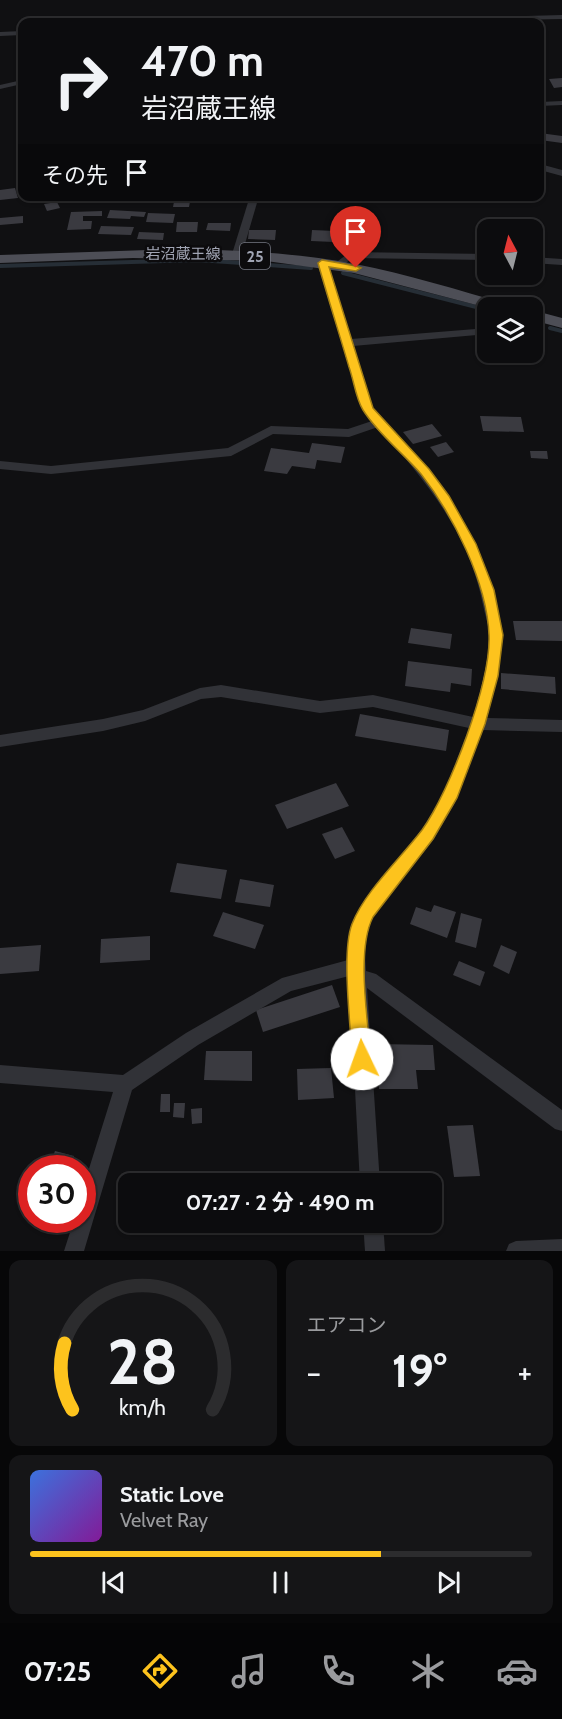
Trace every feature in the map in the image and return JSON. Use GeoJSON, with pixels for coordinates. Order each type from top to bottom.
{"type":"FeatureCollection","features":[{"type":"Feature","properties":{"kind":"main road","name":"岩沼蔵王線"},"geometry":{"type":"LineString","coordinates":[[0,259],[115,254],[237,254],[330,264],[391,277],[477,301]]}},
{"type":"Feature","properties":{"kind":"main road"},"geometry":{"type":"LineString","coordinates":[[543,320],[562,323]]}},
{"type":"Feature","properties":{"kind":"street"},"geometry":{"type":"LineString","coordinates":[[527,18],[562,17]]}},
{"type":"Feature","properties":{"kind":"street"},"geometry":{"type":"LineString","coordinates":[[0,34],[18,33]]}},
{"type":"Feature","properties":{"kind":"street"},"geometry":{"type":"LineString","coordinates":[[0,87],[18,83]]}},
{"type":"Feature","properties":{"kind":"street"},"geometry":{"type":"LineString","coordinates":[[544,104],[562,103]]}},
{"type":"Feature","properties":{"kind":"street"},"geometry":{"type":"LineString","coordinates":[[544,168],[562,173]]}},
{"type":"Feature","properties":{"kind":"street"},"geometry":{"type":"LineString","coordinates":[[237,254],[253,201]]}},
{"type":"Feature","properties":{"kind":"street"},"geometry":{"type":"LineString","coordinates":[[369,1173],[363,1100],[356,941],[363,919],[428,834],[450,798],[478,724],[491,676],[496,635],[488,590],[469,544],[443,496],[425,472],[368,409],[347,343],[330,264],[350,255],[477,257]]}},
{"type":"Feature","properties":{"kind":"street"},"geometry":{"type":"LineString","coordinates":[[543,261],[562,262]]}},
{"type":"Feature","properties":{"kind":"street"},"geometry":{"type":"LineString","coordinates":[[347,343],[477,331]]}},
{"type":"Feature","properties":{"kind":"street"},"geometry":{"type":"LineString","coordinates":[[0,465],[51,470],[231,452],[271,430],[349,433],[379,422]]}},
{"type":"Feature","properties":{"kind":"street"},"geometry":{"type":"LineString","coordinates":[[0,741],[103,725],[145,715],[200,694],[221,691],[320,707],[373,701],[478,724],[562,726]]}},
{"type":"Feature","properties":{"kind":"street"},"geometry":{"type":"LineString","coordinates":[[0,1074],[125,1084],[192,1039],[288,984],[357,973],[370,980],[562,1122]]}},
{"type":"Feature","properties":{"kind":"street"},"geometry":{"type":"LineString","coordinates":[[74,1251],[125,1084]]}},
{"type":"Feature","properties":{"kind":"street"},"geometry":{"type":"LineString","coordinates":[[374,1233],[375,1251]]}},
{"type":"Feature","properties":{"kind":"street"},"geometry":{"type":"LineString","coordinates":[[516,1251],[562,1249]]}},
{"type":"Feature","properties":{"kind":"building"},"geometry":{"type":"Polygon","coordinates":[[[562,78],[562,87],[554,88],[549,79],[562,78]]]}},
{"type":"Feature","properties":{"kind":"building"},"geometry":{"type":"Polygon","coordinates":[[[544,134],[562,136],[562,143],[544,141],[544,134]]]}},
{"type":"Feature","properties":{"kind":"building"},"geometry":{"type":"Polygon","coordinates":[[[15,188],[18,198],[0,200],[0,190],[15,188]]]}},
{"type":"Feature","properties":{"kind":"building"},"geometry":{"type":"Polygon","coordinates":[[[174,201],[190,201],[189,207],[173,207],[174,201]]]}},
{"type":"Feature","properties":{"kind":"building"},"geometry":{"type":"Polygon","coordinates":[[[57,202],[60,208],[47,211],[44,204],[57,202]]]}},
{"type":"Feature","properties":{"kind":"building"},"geometry":{"type":"Polygon","coordinates":[[[110,210],[146,212],[144,217],[107,218],[110,210]]]}},
{"type":"Feature","properties":{"kind":"building"},"geometry":{"type":"Polygon","coordinates":[[[102,211],[102,216],[83,216],[83,221],[92,221],[91,229],[67,230],[71,212],[102,211]]]}},
{"type":"Feature","properties":{"kind":"building"},"geometry":{"type":"Polygon","coordinates":[[[148,213],[175,214],[173,223],[146,222],[148,213]]]}},
{"type":"Feature","properties":{"kind":"building"},"geometry":{"type":"Polygon","coordinates":[[[23,216],[23,223],[0,225],[0,218],[23,216]]]}},
{"type":"Feature","properties":{"kind":"building"},"geometry":{"type":"Polygon","coordinates":[[[177,222],[198,222],[197,232],[176,232],[177,222]]]}},
{"type":"Feature","properties":{"kind":"building"},"geometry":{"type":"Polygon","coordinates":[[[208,223],[231,223],[230,231],[206,230],[208,223]]]}},
{"type":"Feature","properties":{"kind":"building"},"geometry":{"type":"Polygon","coordinates":[[[101,226],[134,227],[131,235],[98,234],[101,226]]]}},
{"type":"Feature","properties":{"kind":"building"},"geometry":{"type":"Polygon","coordinates":[[[249,230],[276,230],[275,240],[248,239],[249,230]]]}},
{"type":"Feature","properties":{"kind":"building"},"geometry":{"type":"Polygon","coordinates":[[[312,230],[335,231],[334,242],[311,241],[312,230]]]}},
{"type":"Feature","properties":{"kind":"building"},"geometry":{"type":"Polygon","coordinates":[[[139,232],[164,233],[163,240],[137,239],[139,232]]]}},
{"type":"Feature","properties":{"kind":"building"},"geometry":{"type":"Polygon","coordinates":[[[480,416],[521,417],[524,432],[483,431],[480,416]]]}},
{"type":"Feature","properties":{"kind":"building"},"geometry":{"type":"Polygon","coordinates":[[[432,424],[442,436],[413,444],[403,432],[432,424]]]}},
{"type":"Feature","properties":{"kind":"building"},"geometry":{"type":"Polygon","coordinates":[[[446,442],[454,452],[438,457],[430,447],[446,442]]]}},
{"type":"Feature","properties":{"kind":"building"},"geometry":{"type":"Polygon","coordinates":[[[312,443],[345,447],[341,463],[317,460],[315,469],[292,466],[287,474],[264,471],[271,448],[309,453],[312,443]]]}},
{"type":"Feature","properties":{"kind":"building"},"geometry":{"type":"Polygon","coordinates":[[[530,451],[547,451],[548,459],[531,458],[530,451]]]}},
{"type":"Feature","properties":{"kind":"building"},"geometry":{"type":"Polygon","coordinates":[[[513,621],[562,621],[562,641],[516,640],[513,621]]]}},
{"type":"Feature","properties":{"kind":"building"},"geometry":{"type":"Polygon","coordinates":[[[411,628],[452,634],[450,649],[408,643],[411,628]]]}},
{"type":"Feature","properties":{"kind":"building"},"geometry":{"type":"Polygon","coordinates":[[[408,661],[472,669],[471,686],[451,683],[450,692],[405,686],[408,661]]]}},
{"type":"Feature","properties":{"kind":"building"},"geometry":{"type":"Polygon","coordinates":[[[501,673],[555,677],[556,694],[501,689],[501,673]]]}},
{"type":"Feature","properties":{"kind":"building"},"geometry":{"type":"Polygon","coordinates":[[[360,714],[449,730],[446,751],[355,736],[360,714]]]}},
{"type":"Feature","properties":{"kind":"building"},"geometry":{"type":"Polygon","coordinates":[[[336,783],[349,806],[287,829],[275,805],[336,783]]]}},
{"type":"Feature","properties":{"kind":"building"},"geometry":{"type":"Polygon","coordinates":[[[342,827],[355,851],[335,859],[322,834],[342,827]]]}},
{"type":"Feature","properties":{"kind":"building"},"geometry":{"type":"Polygon","coordinates":[[[177,863],[227,870],[221,899],[170,892],[177,863]]]}},
{"type":"Feature","properties":{"kind":"building"},"geometry":{"type":"Polygon","coordinates":[[[240,879],[274,885],[270,907],[235,902],[240,879]]]}},
{"type":"Feature","properties":{"kind":"building"},"geometry":{"type":"Polygon","coordinates":[[[434,905],[456,912],[447,938],[410,924],[416,907],[431,912],[434,905]]]}},
{"type":"Feature","properties":{"kind":"building"},"geometry":{"type":"Polygon","coordinates":[[[223,912],[264,925],[255,949],[213,936],[223,912]]]}},
{"type":"Feature","properties":{"kind":"building"},"geometry":{"type":"Polygon","coordinates":[[[461,913],[482,919],[476,948],[455,942],[461,913]]]}},
{"type":"Feature","properties":{"kind":"building"},"geometry":{"type":"Polygon","coordinates":[[[150,936],[150,960],[100,963],[101,939],[150,936]]]}},
{"type":"Feature","properties":{"kind":"building"},"geometry":{"type":"Polygon","coordinates":[[[41,945],[39,971],[0,974],[0,948],[41,945]]]}},
{"type":"Feature","properties":{"kind":"building"},"geometry":{"type":"Polygon","coordinates":[[[501,945],[517,952],[509,974],[493,966],[501,945]]]}},
{"type":"Feature","properties":{"kind":"building"},"geometry":{"type":"Polygon","coordinates":[[[459,961],[485,972],[480,986],[453,975],[459,961]]]}},
{"type":"Feature","properties":{"kind":"building"},"geometry":{"type":"Polygon","coordinates":[[[332,985],[340,1007],[263,1032],[256,1010],[332,985]]]}},
{"type":"Feature","properties":{"kind":"building"},"geometry":{"type":"Polygon","coordinates":[[[377,1044],[433,1045],[435,1070],[416,1070],[418,1089],[379,1089],[377,1044]]]}},
{"type":"Feature","properties":{"kind":"building"},"geometry":{"type":"Polygon","coordinates":[[[206,1051],[252,1051],[252,1081],[204,1080],[206,1051]]]}},
{"type":"Feature","properties":{"kind":"building"},"geometry":{"type":"Polygon","coordinates":[[[331,1068],[334,1098],[298,1100],[297,1069],[331,1068]]]}},
{"type":"Feature","properties":{"kind":"building"},"geometry":{"type":"Polygon","coordinates":[[[161,1094],[170,1094],[170,1112],[160,1112],[161,1094]]]}},
{"type":"Feature","properties":{"kind":"building"},"geometry":{"type":"Polygon","coordinates":[[[174,1103],[185,1103],[184,1118],[173,1117],[174,1103]]]}},
{"type":"Feature","properties":{"kind":"building"},"geometry":{"type":"Polygon","coordinates":[[[202,1108],[202,1123],[192,1124],[191,1109],[202,1108]]]}},
{"type":"Feature","properties":{"kind":"building"},"geometry":{"type":"Polygon","coordinates":[[[473,1125],[480,1176],[454,1177],[447,1126],[473,1125]]]}},
{"type":"Feature","properties":{"kind":"building"},"geometry":{"type":"Polygon","coordinates":[[[55,1151],[70,1155],[54,1155],[55,1151]]]}},
{"type":"Feature","properties":{"kind":"waterway"},"geometry":{"type":"LineString","coordinates":[[0,266],[198,260],[311,268]]}},
{"type":"Feature","properties":{"kind":"waterway"},"geometry":{"type":"LineString","coordinates":[[343,273],[477,307]]}},
{"type":"Feature","properties":{"kind":"waterway"},"geometry":{"type":"LineString","coordinates":[[550,328],[562,331]]}},
{"type":"Feature","properties":{"kind":"route"},"geometry":{"type":"LineString","coordinates":[[356,268],[322,263],[368,409],[425,472],[443,496],[469,544],[488,590],[496,635],[491,676],[478,724],[450,798],[428,834],[367,912],[360,926],[356,941],[356,966],[362,1059]]}}]}
